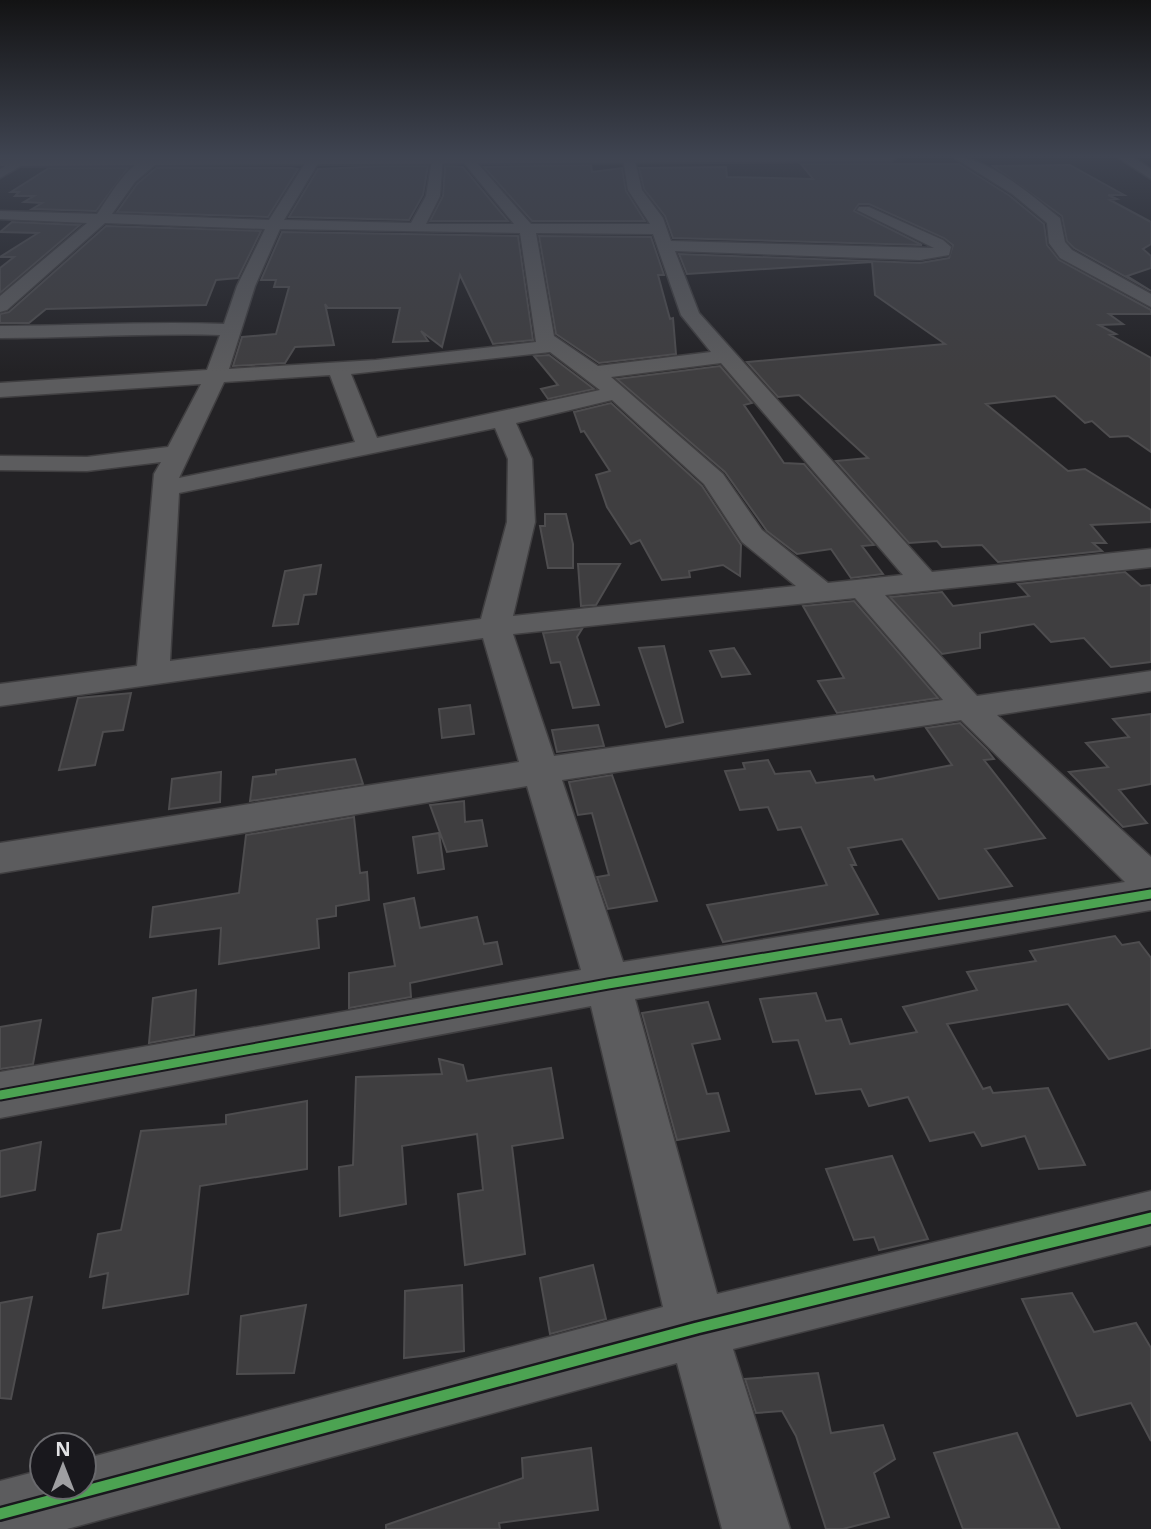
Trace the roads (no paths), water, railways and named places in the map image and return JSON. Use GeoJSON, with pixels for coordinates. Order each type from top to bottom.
{"type":"FeatureCollection","features":[{"type":"Feature","properties":{"kind":"street"},"geometry":{"type":"LineString","coordinates":[[0,306],[90,228]]}},
{"type":"Feature","properties":{"kind":"street"},"geometry":{"type":"LineString","coordinates":[[153,674],[167,474],[216,376],[246,286],[273,228]]}},
{"type":"Feature","properties":{"kind":"street"},"geometry":{"type":"LineString","coordinates":[[455,228],[659,229],[690,315],[925,581]]}},
{"type":"Feature","properties":{"kind":"street"},"geometry":{"type":"LineString","coordinates":[[663,246],[920,255],[943,252],[943,247],[937,243],[905,228]]}},
{"type":"Feature","properties":{"kind":"street"},"geometry":{"type":"LineString","coordinates":[[1056,228],[1057,243],[1066,254],[1151,302]]}},
{"type":"Feature","properties":{"kind":"street"},"geometry":{"type":"LineString","coordinates":[[527,229],[544,339],[594,373],[713,479],[752,536],[822,593]]}},
{"type":"Feature","properties":{"kind":"street"},"geometry":{"type":"LineString","coordinates":[[0,332],[87,332],[141,327],[231,330]]}},
{"type":"Feature","properties":{"kind":"street"},"geometry":{"type":"LineString","coordinates":[[0,390],[338,368],[551,346]]}},
{"type":"Feature","properties":{"kind":"street"},"geometry":{"type":"LineString","coordinates":[[594,373],[725,356]]}},
{"type":"Feature","properties":{"kind":"street"},"geometry":{"type":"LineString","coordinates":[[338,368],[368,445]]}},
{"type":"Feature","properties":{"kind":"street"},"geometry":{"type":"LineString","coordinates":[[166,488],[503,419],[615,393]]}},
{"type":"Feature","properties":{"kind":"street"},"geometry":{"type":"LineString","coordinates":[[503,419],[520,459],[521,522],[495,627],[608,984],[697,1328],[756,1529]]}},
{"type":"Feature","properties":{"kind":"street"},"geometry":{"type":"LineString","coordinates":[[0,463],[87,464],[136,456],[177,454]]}},
{"type":"Feature","properties":{"kind":"street"},"geometry":{"type":"LineString","coordinates":[[0,695],[495,627],[1151,558]]}},
{"type":"Feature","properties":{"kind":"street"},"geometry":{"type":"LineString","coordinates":[[862,588],[968,707],[1151,883]]}},
{"type":"Feature","properties":{"kind":"street"},"geometry":{"type":"LineString","coordinates":[[0,859],[541,771],[1151,681]]}},
{"type":"Feature","properties":{"kind":"street"},"geometry":{"type":"LineString","coordinates":[[0,1095],[608,984],[1151,894]]}},
{"type":"Feature","properties":{"kind":"street"},"geometry":{"type":"LineString","coordinates":[[0,1514],[697,1328],[1151,1218]]}}]}
